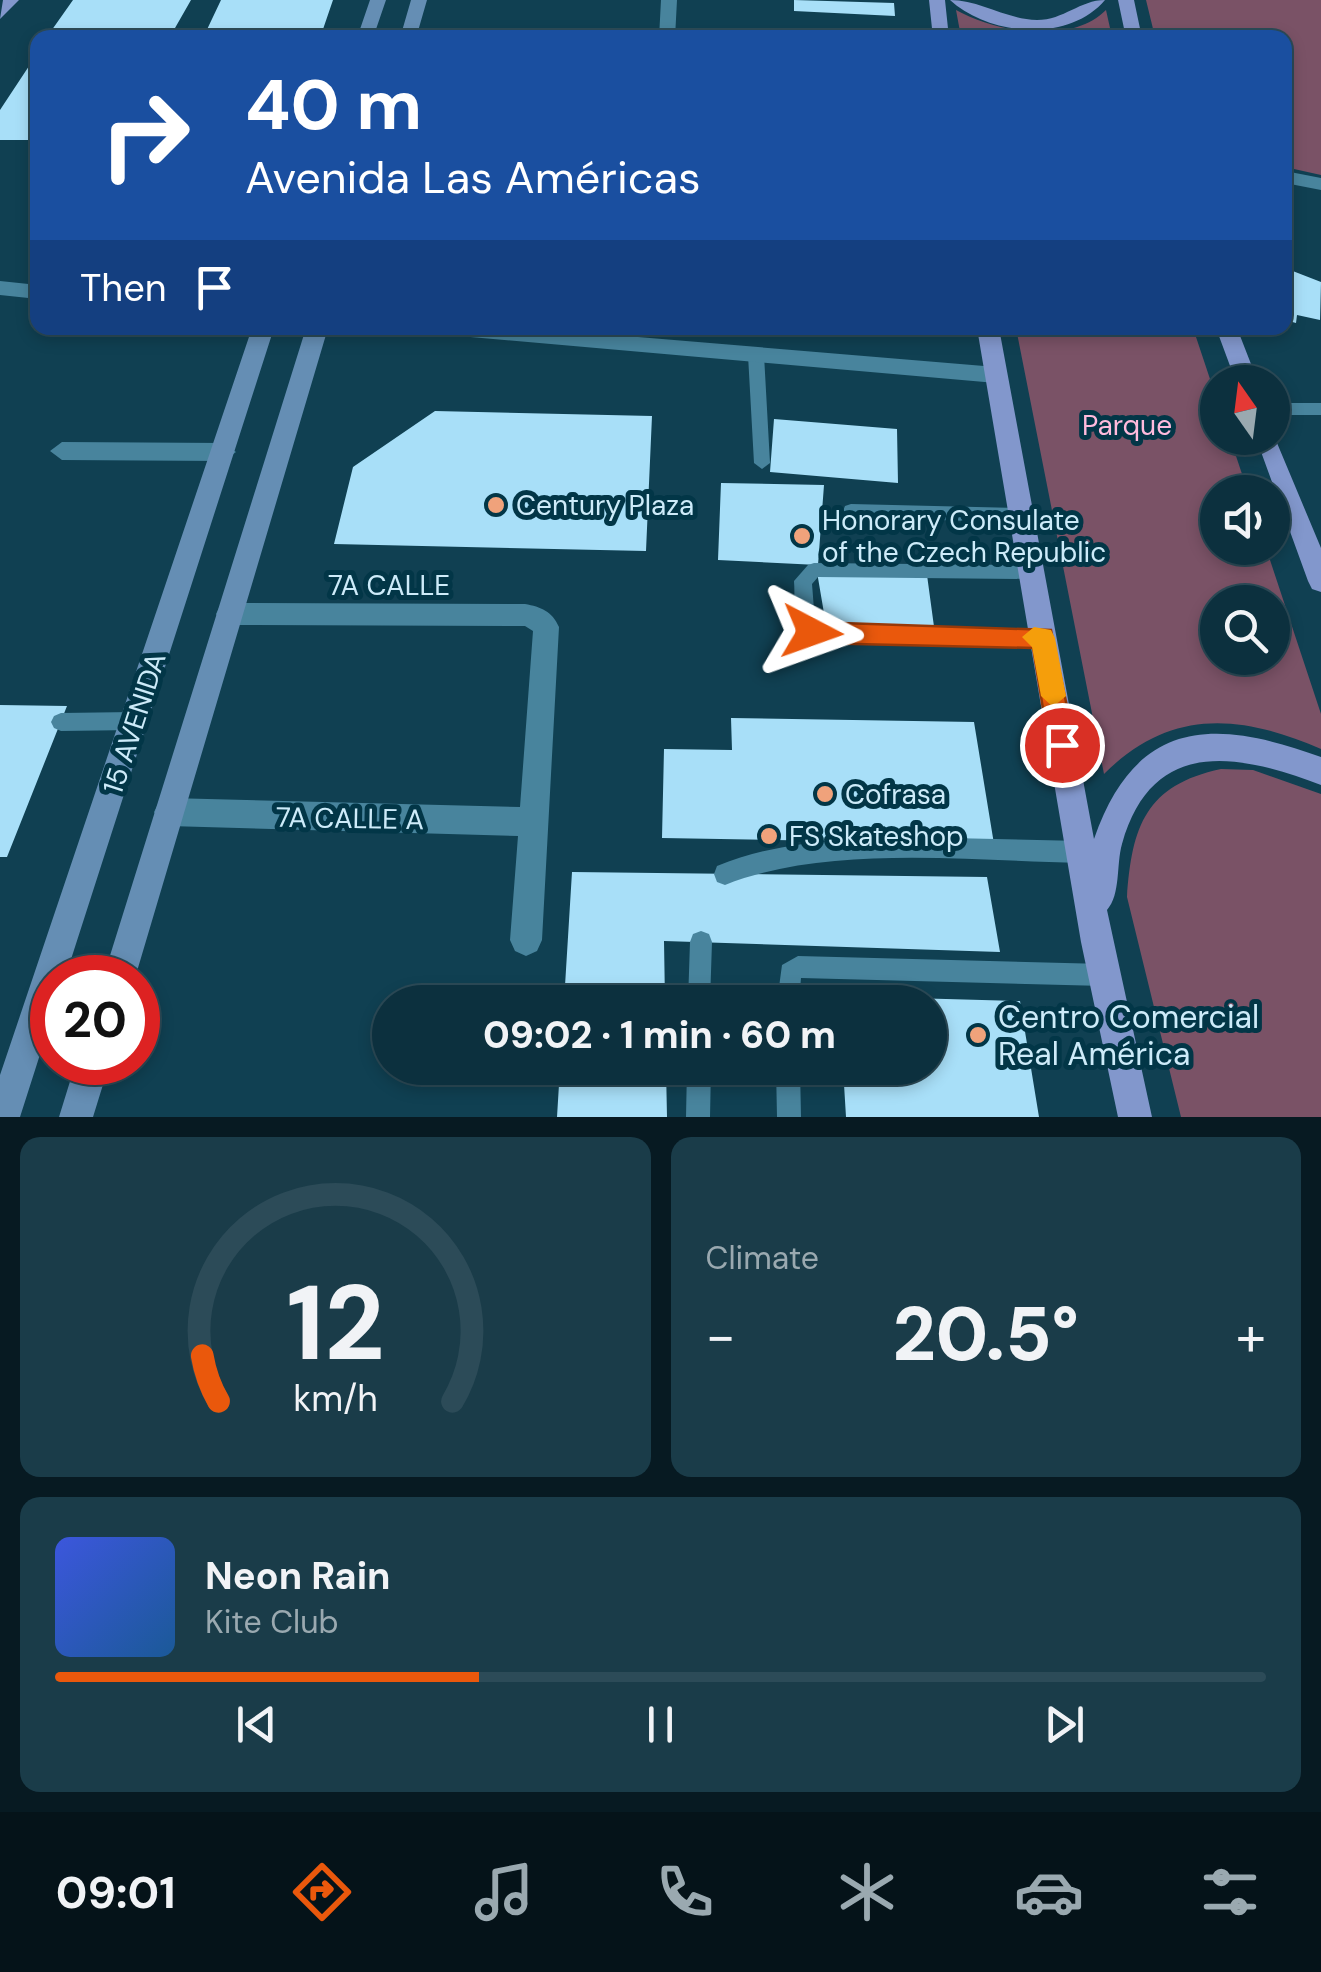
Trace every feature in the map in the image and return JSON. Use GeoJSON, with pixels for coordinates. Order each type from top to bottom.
{"type":"FeatureCollection","features":[{"type":"Feature","properties":{"kind":"main road"},"geometry":{"type":"LineString","coordinates":[[0,14],[11,0]]}},
{"type":"Feature","properties":{"kind":"main road"},"geometry":{"type":"LineString","coordinates":[[937,0],[940,30]]}},
{"type":"Feature","properties":{"kind":"main road"},"geometry":{"type":"LineString","coordinates":[[958,0],[990,16],[1028,23],[1078,16],[1097,0]]}},
{"type":"Feature","properties":{"kind":"main road"},"geometry":{"type":"LineString","coordinates":[[1126,0],[1132,30]]}},
{"type":"Feature","properties":{"kind":"main road"},"geometry":{"type":"LineString","coordinates":[[989,335],[1097,942],[1135,1117]]}},
{"type":"Feature","properties":{"kind":"main road"},"geometry":{"type":"LineString","coordinates":[[1229,335],[1240,365]]}},
{"type":"Feature","properties":{"kind":"main road"},"geometry":{"type":"LineString","coordinates":[[1273,455],[1321,581]]}},
{"type":"Feature","properties":{"kind":"main road"},"geometry":{"type":"LineString","coordinates":[[1097,942],[1102,855],[1110,822],[1126,792],[1148,768],[1177,753],[1212,746],[1249,746],[1321,771]]}},
{"type":"Feature","properties":{"kind":"street"},"geometry":{"type":"LineString","coordinates":[[367,30],[378,0]]}},
{"type":"Feature","properties":{"kind":"street"},"geometry":{"type":"LineString","coordinates":[[410,30],[419,0]]}},
{"type":"Feature","properties":{"kind":"street"},"geometry":{"type":"LineString","coordinates":[[667,30],[669,0]]}},
{"type":"Feature","properties":{"kind":"street"},"geometry":{"type":"LineString","coordinates":[[1292,178],[1321,184]]}},
{"type":"Feature","properties":{"kind":"street"},"geometry":{"type":"LineString","coordinates":[[0,288],[30,291]]}},
{"type":"Feature","properties":{"kind":"street","name":"15 AVENIDA"},"geometry":{"type":"LineString","coordinates":[[3,1117],[262,335]]}},
{"type":"Feature","properties":{"kind":"street","name":"15 AVENIDA"},"geometry":{"type":"LineString","coordinates":[[125,955],[316,335]]}},
{"type":"Feature","properties":{"kind":"street"},"geometry":{"type":"LineString","coordinates":[[623,335],[756,355],[996,376]]}},
{"type":"Feature","properties":{"kind":"street"},"geometry":{"type":"LineString","coordinates":[[62,451],[224,452]]}},
{"type":"Feature","properties":{"kind":"street","name":"7A CALLE"},"geometry":{"type":"LineString","coordinates":[[228,614],[525,615],[546,626],[531,822]]}},
{"type":"Feature","properties":{"kind":"street","name":"7A CALLE A"},"geometry":{"type":"LineString","coordinates":[[169,812],[531,822]]}},
{"type":"Feature","properties":{"kind":"street"},"geometry":{"type":"LineString","coordinates":[[526,940],[531,822]]}},
{"type":"Feature","properties":{"kind":"street"},"geometry":{"type":"LineString","coordinates":[[76,1117],[86,1085]]}},
{"type":"Feature","properties":{"kind":"lane"},"geometry":{"type":"LineString","coordinates":[[756,355],[762,463]]}},
{"type":"Feature","properties":{"kind":"lane"},"geometry":{"type":"LineString","coordinates":[[1290,409],[1321,409]]}},
{"type":"Feature","properties":{"kind":"lane"},"geometry":{"type":"LineString","coordinates":[[851,511],[1021,515]]}},
{"type":"Feature","properties":{"kind":"lane"},"geometry":{"type":"LineString","coordinates":[[1031,572],[814,570],[803,581],[806,624],[821,635],[1043,638]]}},
{"type":"Feature","properties":{"kind":"lane"},"geometry":{"type":"LineString","coordinates":[[61,722],[134,721]]}},
{"type":"Feature","properties":{"kind":"lane"},"geometry":{"type":"LineString","coordinates":[[725,874],[737,866],[793,854],[1081,852]]}},
{"type":"Feature","properties":{"kind":"lane"},"geometry":{"type":"LineString","coordinates":[[700,985],[701,942]]}},
{"type":"Feature","properties":{"kind":"lane"},"geometry":{"type":"LineString","coordinates":[[789,985],[790,973],[798,968],[1104,975]]}},
{"type":"Feature","properties":{"kind":"lane"},"geometry":{"type":"LineString","coordinates":[[698,1117],[699,1085]]}},
{"type":"Feature","properties":{"kind":"lane"},"geometry":{"type":"LineString","coordinates":[[788,1085],[788,1117]]}},
{"type":"Feature","properties":{"kind":"green space"},"geometry":{"type":"Polygon","coordinates":[[[1146,0],[1321,0],[1321,175],[1292,169],[1292,30],[1153,30],[1146,0]]]}},
{"type":"Feature","properties":{"kind":"green space"},"geometry":{"type":"Polygon","coordinates":[[[956,10],[1018,30],[960,30],[956,10]]]}},
{"type":"Feature","properties":{"kind":"green space"},"geometry":{"type":"Polygon","coordinates":[[[1106,10],[1110,30],[1063,30],[1091,21],[1106,10]]]}},
{"type":"Feature","properties":{"kind":"green space","name":"Parque"},"geometry":{"type":"Polygon","coordinates":[[[1017,335],[1195,335],[1205,365],[1200,365],[1200,455],[1236,455],[1242,475],[1200,475],[1200,565],[1272,565],[1278,585],[1200,585],[1200,675],[1290,675],[1290,620],[1321,714],[1321,749],[1291,737],[1234,724],[1180,728],[1154,737],[1104,774],[1017,335]]]}},
{"type":"Feature","properties":{"kind":"green space"},"geometry":{"type":"Polygon","coordinates":[[[1221,769],[1253,770],[1321,794],[1321,1117],[1181,1117],[1127,897],[1129,872],[1139,830],[1160,798],[1196,776],[1221,769]]]}},
{"type":"Feature","properties":{"kind":"building"},"geometry":{"type":"Polygon","coordinates":[[[73,0],[191,0],[174,30],[52,30],[73,0]]]}},
{"type":"Feature","properties":{"kind":"building"},"geometry":{"type":"Polygon","coordinates":[[[221,0],[333,0],[323,30],[207,30],[221,0]]]}},
{"type":"Feature","properties":{"kind":"building"},"geometry":{"type":"Polygon","coordinates":[[[794,0],[894,3],[895,16],[794,11],[794,0]]]}},
{"type":"Feature","properties":{"kind":"building"},"geometry":{"type":"Polygon","coordinates":[[[30,65],[30,140],[0,140],[0,110],[30,65]]]}},
{"type":"Feature","properties":{"kind":"building"},"geometry":{"type":"Polygon","coordinates":[[[1292,271],[1321,282],[1320,320],[1297,315],[1296,323],[1292,322],[1292,271]]]}},
{"type":"Feature","properties":{"kind":"building","name":"Century Plaza"},"geometry":{"type":"Polygon","coordinates":[[[435,411],[652,416],[646,551],[334,544],[353,467],[435,411]]]}},
{"type":"Feature","properties":{"kind":"building"},"geometry":{"type":"Polygon","coordinates":[[[774,419],[897,429],[898,483],[770,472],[774,419]]]}},
{"type":"Feature","properties":{"kind":"building"},"geometry":{"type":"Polygon","coordinates":[[[721,483],[824,485],[818,565],[718,560],[721,483]]]}},
{"type":"Feature","properties":{"kind":"building"},"geometry":{"type":"Polygon","coordinates":[[[817,572],[927,575],[935,634],[826,625],[817,572]]]}},
{"type":"Feature","properties":{"kind":"building"},"geometry":{"type":"Polygon","coordinates":[[[0,705],[67,706],[7,857],[0,857],[0,705]]]}},
{"type":"Feature","properties":{"kind":"building","name":"Cofrasa"},"geometry":{"type":"Polygon","coordinates":[[[731,718],[974,722],[994,844],[662,838],[664,749],[732,750],[731,718]]]}},
{"type":"Feature","properties":{"kind":"building","name":"Centro Comercial Real América"},"geometry":{"type":"Polygon","coordinates":[[[572,872],[987,877],[1000,952],[664,941],[665,985],[565,985],[572,872]]]}},
{"type":"Feature","properties":{"kind":"building","name":"Centro Comercial Real América"},"geometry":{"type":"Polygon","coordinates":[[[947,999],[1020,1001],[1039,1117],[846,1117],[844,1085],[947,1085],[947,999]]]}},
{"type":"Feature","properties":{"kind":"building"},"geometry":{"type":"Polygon","coordinates":[[[559,1085],[666,1085],[667,1117],[557,1117],[559,1085]]]}},
{"type":"Feature","properties":{"kind":"slow traffic"},"geometry":{"type":"LineString","coordinates":[[1034,637],[1043,638],[1053,696]]}},
{"type":"Feature","properties":{"kind":"place","name":"Century Plaza"},"geometry":{"type":"Point","coordinates":[496,505]}},
{"type":"Feature","properties":{"kind":"place","name":"Honorary Consulate of the Czech Republic"},"geometry":{"type":"Point","coordinates":[802,536]}},
{"type":"Feature","properties":{"kind":"place","name":"Cofrasa"},"geometry":{"type":"Point","coordinates":[825,794]}},
{"type":"Feature","properties":{"kind":"place","name":"FS Skateshop"},"geometry":{"type":"Point","coordinates":[769,836]}},
{"type":"Feature","properties":{"kind":"place","name":"Centro Comercial Real América"},"geometry":{"type":"Point","coordinates":[978,1035]}},
{"type":"Feature","properties":{"kind":"route"},"geometry":{"type":"LineString","coordinates":[[812,632],[1043,638],[1062,745]]}}]}
